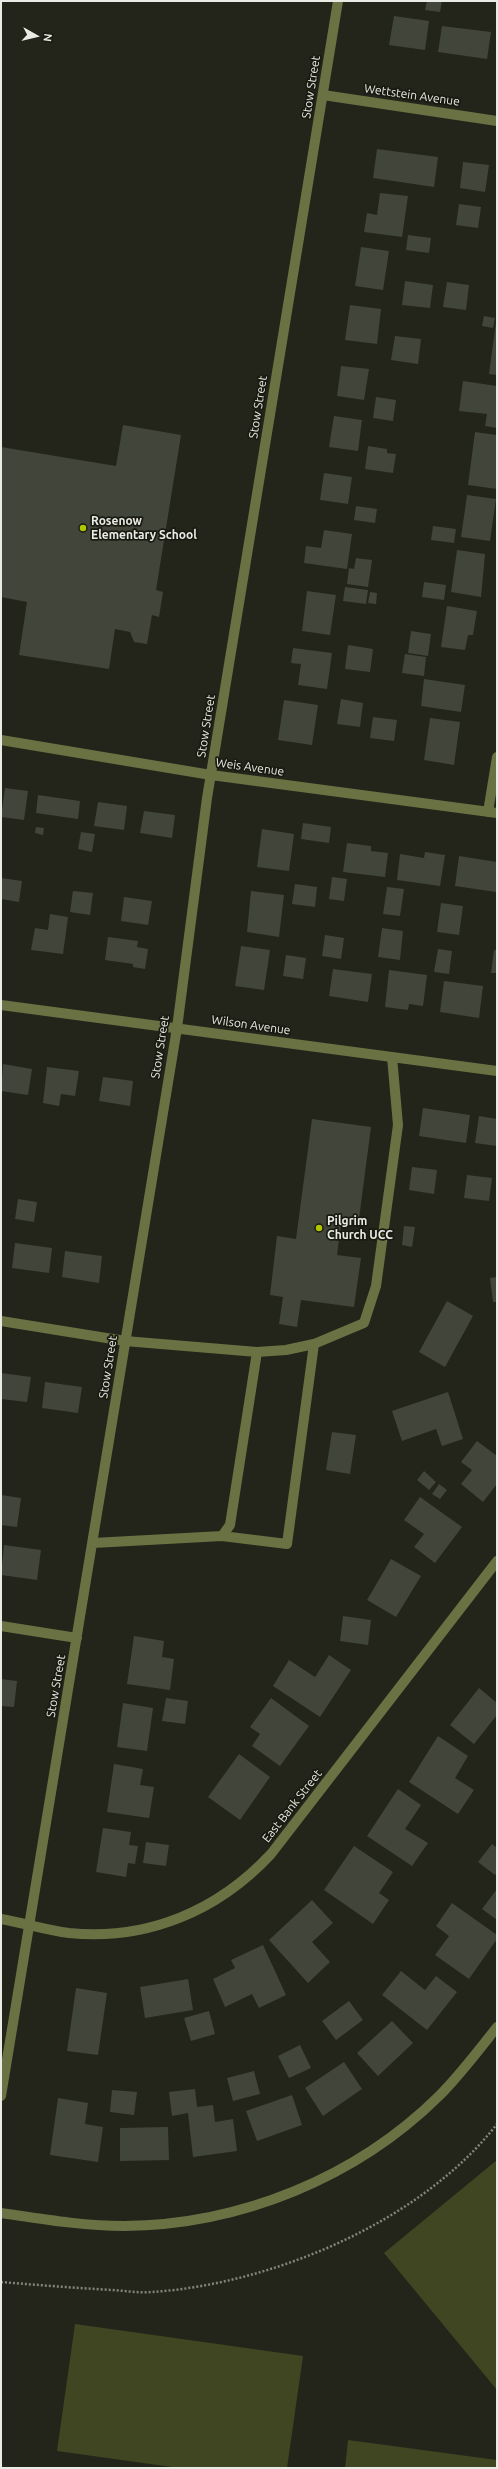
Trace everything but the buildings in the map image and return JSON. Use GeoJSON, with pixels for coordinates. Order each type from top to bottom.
{"type":"FeatureCollection","features":[{"type":"Feature","properties":{"kind":"street","name":"Stow Street"},"geometry":{"type":"LineString","coordinates":[[1,2096],[28,1924],[93,1544],[177,1028],[211,775],[338,1]]}},
{"type":"Feature","properties":{"kind":"street","name":"Wettstein Avenue"},"geometry":{"type":"LineString","coordinates":[[323,95],[497,120]]}},
{"type":"Feature","properties":{"kind":"street","name":"Weis Avenue"},"geometry":{"type":"LineString","coordinates":[[1,740],[211,775],[492,812]]}},
{"type":"Feature","properties":{"kind":"street"},"geometry":{"type":"LineString","coordinates":[[492,812],[497,757]]}},
{"type":"Feature","properties":{"kind":"street","name":"Wilson Avenue"},"geometry":{"type":"LineString","coordinates":[[1,1005],[497,1071]]}},
{"type":"Feature","properties":{"kind":"street"},"geometry":{"type":"LineString","coordinates":[[1,1321],[125,1341],[257,1352],[286,1350],[314,1344],[346,1332],[364,1323],[376,1286],[398,1125],[392,1057]]}},
{"type":"Feature","properties":{"kind":"street"},"geometry":{"type":"LineString","coordinates":[[93,1544],[181,1537],[205,1538],[222,1536],[288,1544],[314,1344]]}},
{"type":"Feature","properties":{"kind":"street"},"geometry":{"type":"LineString","coordinates":[[222,1536],[230,1525],[257,1352]]}},
{"type":"Feature","properties":{"kind":"street","name":"East Bank Street"},"geometry":{"type":"LineString","coordinates":[[1,1919],[53,1930],[85,1934],[117,1933],[141,1930],[164,1924],[194,1912],[236,1887],[271,1854],[497,1562]]}},
{"type":"Feature","properties":{"kind":"street"},"geometry":{"type":"LineString","coordinates":[[1,1626],[77,1638]]}},
{"type":"Feature","properties":{"kind":"street"},"geometry":{"type":"LineString","coordinates":[[1,2213],[91,2225],[147,2225],[186,2221],[225,2214],[278,2198],[336,2171],[397,2133],[456,2079],[497,2027]]}},
{"type":"Feature","properties":{"kind":"path"},"geometry":{"type":"LineString","coordinates":[[1,2282],[151,2292],[218,2283],[258,2272],[311,2254],[376,2226],[422,2194],[460,2164],[497,2124]]}},
{"type":"Feature","properties":{"kind":"green space"},"geometry":{"type":"Polygon","coordinates":[[[497,2160],[497,2390],[384,2253],[497,2160]]]}},
{"type":"Feature","properties":{"kind":"green space"},"geometry":{"type":"Polygon","coordinates":[[[75,2324],[303,2356],[287,2468],[179,2468],[57,2451],[75,2324]]]}},
{"type":"Feature","properties":{"kind":"green space"},"geometry":{"type":"Polygon","coordinates":[[[348,2440],[497,2460],[497,2468],[345,2468],[348,2440]]]}},
{"type":"Feature","properties":{"kind":"place","name":"Rosenow Elementary School"},"geometry":{"type":"Point","coordinates":[83,528]}},
{"type":"Feature","properties":{"kind":"place","name":"Pilgrim Church UCC"},"geometry":{"type":"Point","coordinates":[319,1228]}}]}
